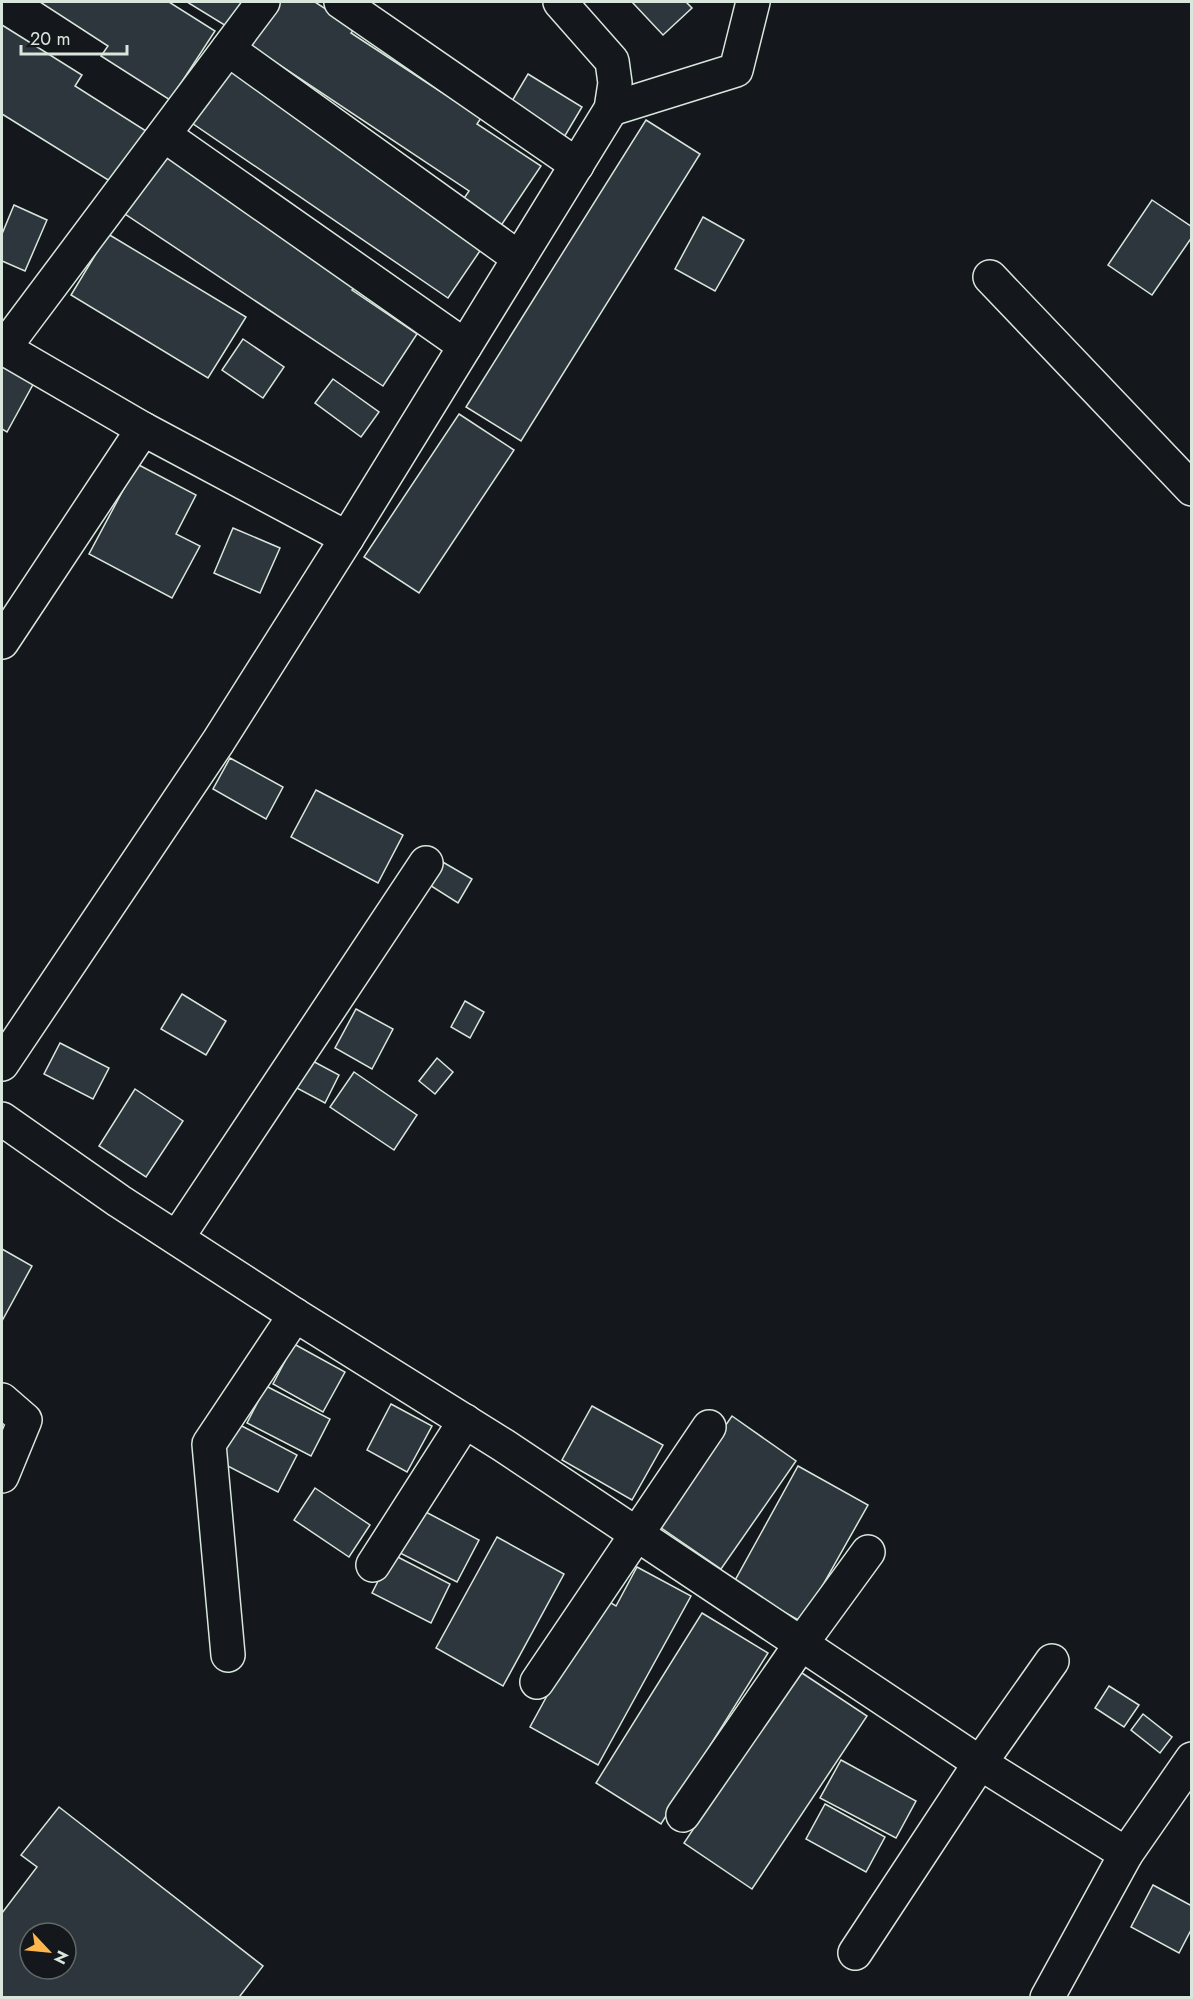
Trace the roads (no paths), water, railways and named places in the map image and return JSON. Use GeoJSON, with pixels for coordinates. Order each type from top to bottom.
{"type":"FeatureCollection","features":[{"type":"Feature","properties":{"kind":"street"},"geometry":{"type":"LineString","coordinates":[[263,2],[3,347],[143,429],[347,538]]}},
{"type":"Feature","properties":{"kind":"street"},"geometry":{"type":"LineString","coordinates":[[341,2],[577,165]]}},
{"type":"Feature","properties":{"kind":"street"},"geometry":{"type":"LineString","coordinates":[[2,1064],[218,742],[347,538],[610,109],[615,83],[612,61],[560,2]]}},
{"type":"Feature","properties":{"kind":"street"},"geometry":{"type":"LineString","coordinates":[[610,109],[736,70],[753,2]]}},
{"type":"Feature","properties":{"kind":"street"},"geometry":{"type":"LineString","coordinates":[[228,49],[519,258]]}},
{"type":"Feature","properties":{"kind":"street"},"geometry":{"type":"LineString","coordinates":[[164,135],[465,346]]}},
{"type":"Feature","properties":{"kind":"street"},"geometry":{"type":"LineString","coordinates":[[990,277],[1191,489]]}},
{"type":"Feature","properties":{"kind":"street"},"geometry":{"type":"LineString","coordinates":[[2,642],[143,429]]}},
{"type":"Feature","properties":{"kind":"street"},"geometry":{"type":"LineString","coordinates":[[177,1238],[426,863]]}},
{"type":"Feature","properties":{"kind":"street"},"geometry":{"type":"LineString","coordinates":[[2,1119],[120,1202],[465,1421],[980,1763],[1126,1854]]}},
{"type":"Feature","properties":{"kind":"street"},"geometry":{"type":"LineString","coordinates":[[228,1655],[209,1444],[295,1315]]}},
{"type":"Feature","properties":{"kind":"street"},"geometry":{"type":"LineString","coordinates":[[2,1400],[25,1420],[2,1476]]}},
{"type":"Feature","properties":{"kind":"street"},"geometry":{"type":"LineString","coordinates":[[373,1565],[465,1421]]}},
{"type":"Feature","properties":{"kind":"street"},"geometry":{"type":"LineString","coordinates":[[537,1682],[710,1427]]}},
{"type":"Feature","properties":{"kind":"street"},"geometry":{"type":"LineString","coordinates":[[684,1815],[801,1644],[868,1552]]}},
{"type":"Feature","properties":{"kind":"street"},"geometry":{"type":"LineString","coordinates":[[855,1953],[980,1763],[1052,1661]]}},
{"type":"Feature","properties":{"kind":"street"},"geometry":{"type":"LineString","coordinates":[[1047,1998],[1126,1854],[1191,1759]]}}]}
